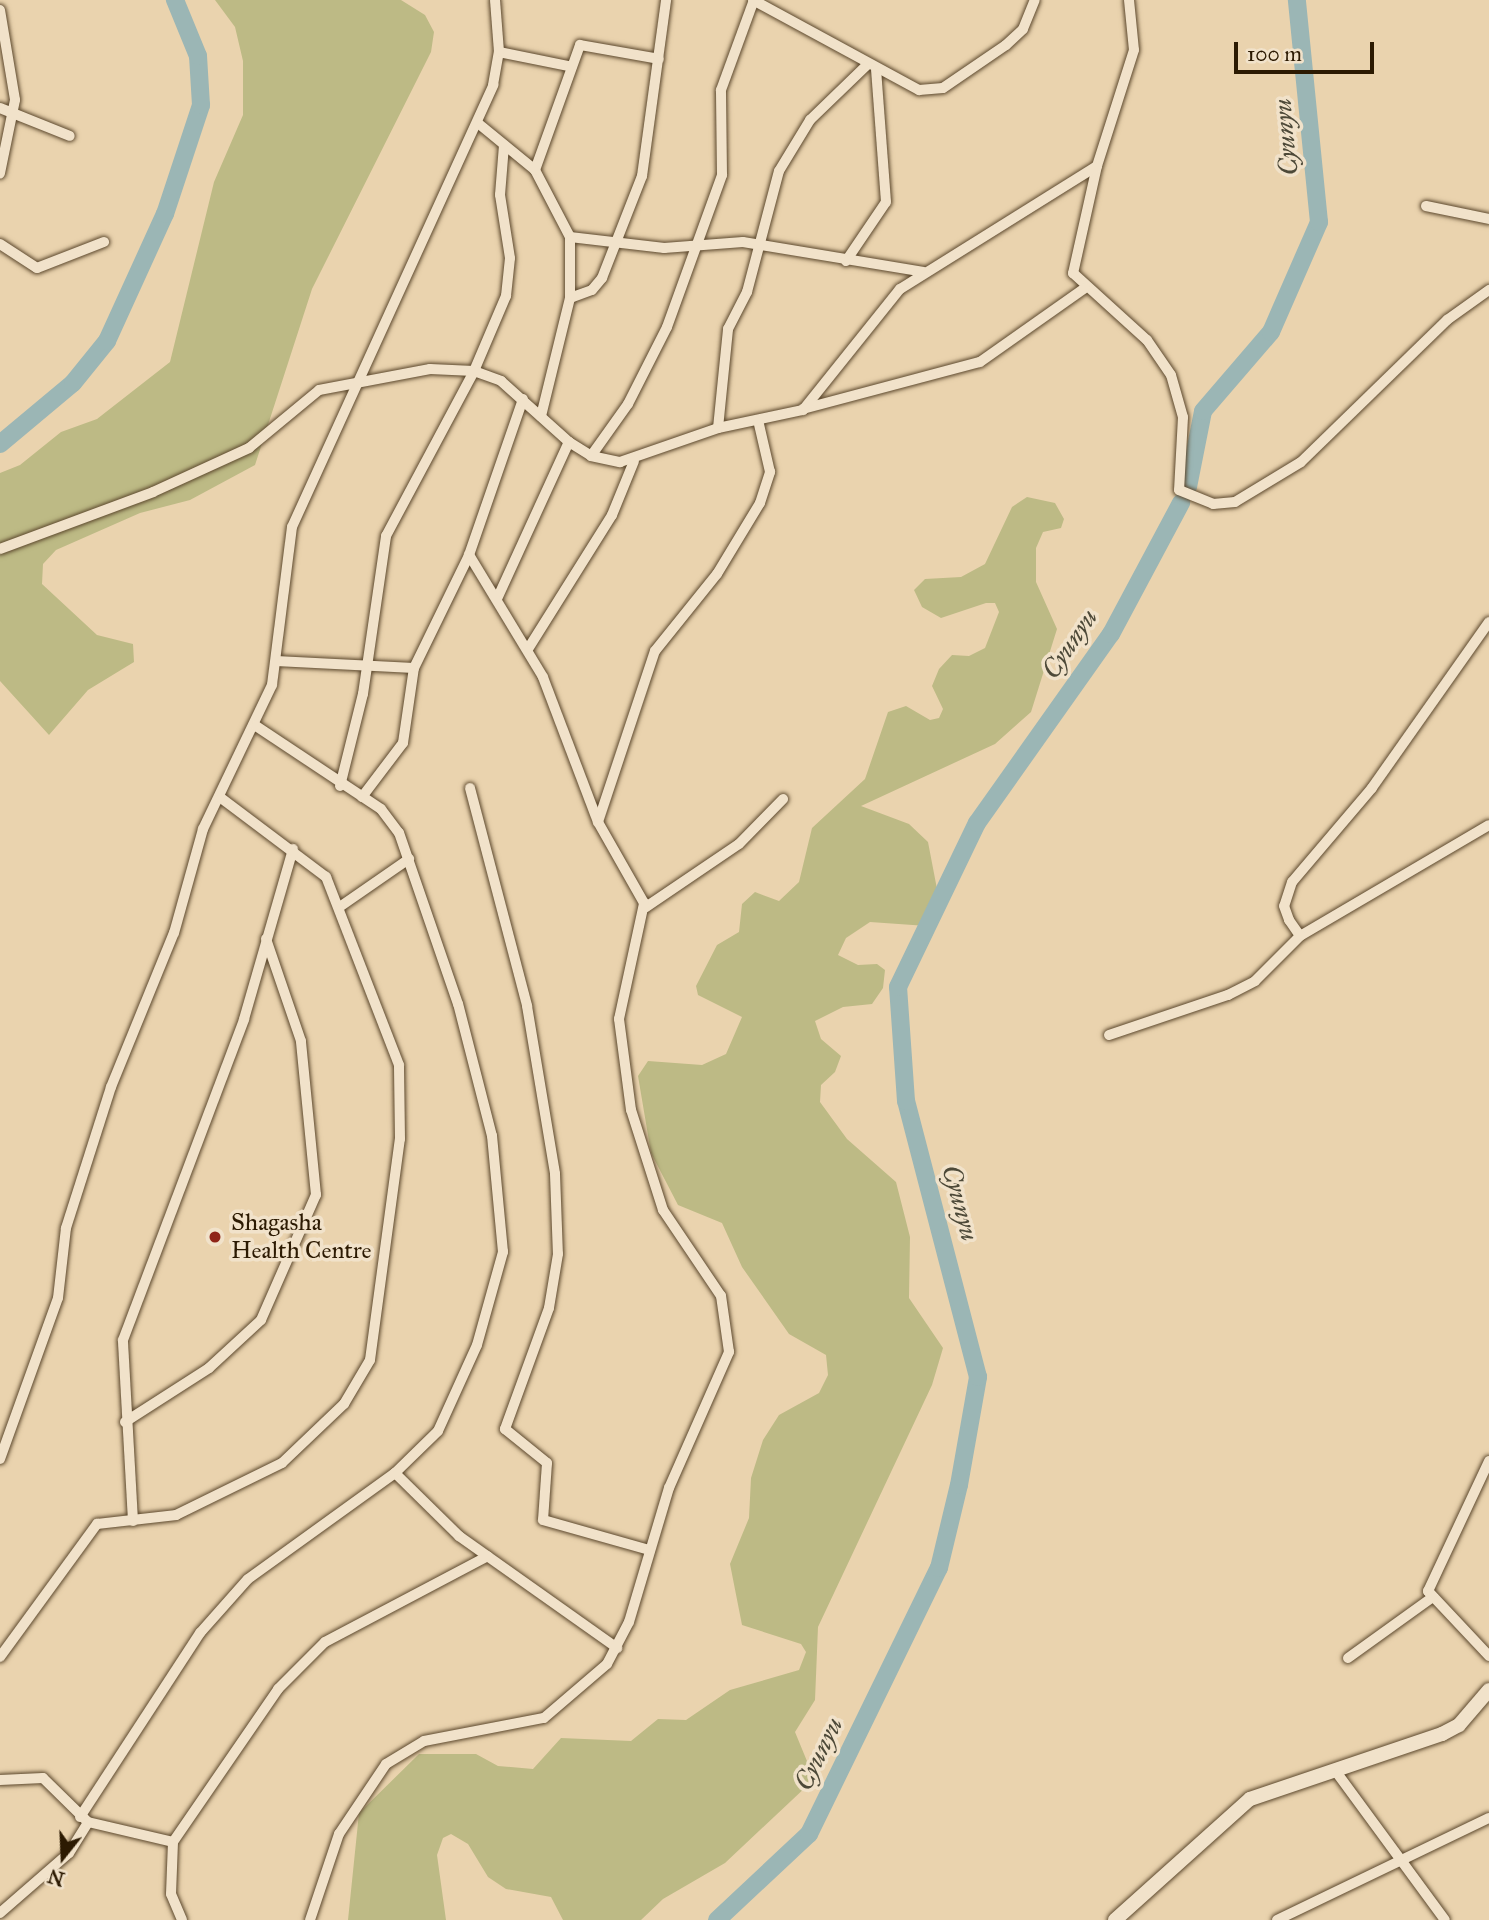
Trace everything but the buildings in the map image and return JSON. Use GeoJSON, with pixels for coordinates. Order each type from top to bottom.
{"type":"FeatureCollection","features":[{"type":"Feature","properties":{"kind":"main road"},"geometry":{"type":"LineString","coordinates":[[1115,1920],[1250,1799],[1337,1773],[1460,1725],[1489,1690]]}},
{"type":"Feature","properties":{"kind":"street"},"geometry":{"type":"LineString","coordinates":[[0,1459],[58,1298],[66,1228],[111,1087],[174,933],[203,829],[256,726],[276,662],[292,527],[479,124],[499,52],[495,0]]}},
{"type":"Feature","properties":{"kind":"street"},"geometry":{"type":"LineString","coordinates":[[570,299],[597,285],[618,243],[648,155],[666,0]]}},
{"type":"Feature","properties":{"kind":"street"},"geometry":{"type":"LineString","coordinates":[[591,456],[628,404],[667,327],[692,248],[722,175],[721,90],[753,0],[871,67],[919,90],[943,88],[1015,37],[1035,0]]}},
{"type":"Feature","properties":{"kind":"street"},"geometry":{"type":"LineString","coordinates":[[1129,0],[1134,50],[1097,166],[1073,258],[1073,273],[1086,288],[1147,340],[1171,374],[1183,417],[1179,490],[1226,504],[1301,462],[1447,320],[1489,290]]}},
{"type":"Feature","properties":{"kind":"street"},"geometry":{"type":"LineString","coordinates":[[0,10],[14,113],[0,173]]}},
{"type":"Feature","properties":{"kind":"street"},"geometry":{"type":"LineString","coordinates":[[535,170],[568,66],[586,43],[659,59]]}},
{"type":"Feature","properties":{"kind":"street"},"geometry":{"type":"LineString","coordinates":[[499,52],[568,66]]}},
{"type":"Feature","properties":{"kind":"street"},"geometry":{"type":"LineString","coordinates":[[718,428],[728,329],[747,292],[755,243],[792,144],[871,67]]}},
{"type":"Feature","properties":{"kind":"street"},"geometry":{"type":"LineString","coordinates":[[846,261],[886,202],[871,67]]}},
{"type":"Feature","properties":{"kind":"street"},"geometry":{"type":"LineString","coordinates":[[0,108],[70,136]]}},
{"type":"Feature","properties":{"kind":"street"},"geometry":{"type":"LineString","coordinates":[[479,124],[535,170],[570,237],[570,299],[541,416]]}},
{"type":"Feature","properties":{"kind":"street"},"geometry":{"type":"LineString","coordinates":[[340,786],[363,694],[363,667],[378,562],[393,516],[474,371],[502,312],[510,276],[500,195],[504,145]]}},
{"type":"Feature","properties":{"kind":"street"},"geometry":{"type":"LineString","coordinates":[[803,410],[900,289],[1097,166]]}},
{"type":"Feature","properties":{"kind":"street"},"geometry":{"type":"LineString","coordinates":[[1426,206],[1489,219]]}},
{"type":"Feature","properties":{"kind":"street"},"geometry":{"type":"LineString","coordinates":[[570,237],[692,248],[755,243],[846,261],[924,272]]}},
{"type":"Feature","properties":{"kind":"street"},"geometry":{"type":"LineString","coordinates":[[0,244],[37,268],[104,242]]}},
{"type":"Feature","properties":{"kind":"street"},"geometry":{"type":"LineString","coordinates":[[0,548],[153,492],[265,439],[319,390],[430,369],[474,371],[501,381],[569,442],[591,456],[634,461],[718,428],[803,410],[980,362],[1086,288]]}},
{"type":"Feature","properties":{"kind":"street"},"geometry":{"type":"LineString","coordinates":[[362,797],[402,743],[414,668],[469,555],[523,399]]}},
{"type":"Feature","properties":{"kind":"street"},"geometry":{"type":"LineString","coordinates":[[598,822],[655,651],[717,574],[760,503],[770,472],[758,420]]}},
{"type":"Feature","properties":{"kind":"street"},"geometry":{"type":"LineString","coordinates":[[497,599],[569,442]]}},
{"type":"Feature","properties":{"kind":"street"},"geometry":{"type":"LineString","coordinates":[[528,649],[612,515],[634,461]]}},
{"type":"Feature","properties":{"kind":"street"},"geometry":{"type":"LineString","coordinates":[[310,1920],[340,1834],[386,1764],[424,1741],[544,1718],[580,1691],[617,1648],[669,1488],[729,1352],[721,1296],[663,1210],[631,1110],[619,1018],[646,907],[598,822],[528,649],[469,555]]}},
{"type":"Feature","properties":{"kind":"street"},"geometry":{"type":"LineString","coordinates":[[1300,936],[1286,913],[1285,893],[1389,766],[1489,622]]}},
{"type":"Feature","properties":{"kind":"street"},"geometry":{"type":"LineString","coordinates":[[276,662],[414,668]]}},
{"type":"Feature","properties":{"kind":"street"},"geometry":{"type":"LineString","coordinates":[[0,1913],[69,1853],[84,1819],[173,1671],[222,1606],[267,1562],[395,1473],[448,1418],[503,1252],[492,1136],[458,1004],[409,859],[391,819],[256,726]]}},
{"type":"Feature","properties":{"kind":"street"},"geometry":{"type":"LineString","coordinates":[[470,788],[527,1006],[555,1174],[558,1254],[550,1301],[505,1429],[547,1463],[540,1513],[545,1522],[649,1550]]}},
{"type":"Feature","properties":{"kind":"street"},"geometry":{"type":"LineString","coordinates":[[0,1657],[97,1524],[133,1521],[214,1502],[282,1462],[365,1376],[400,1139],[399,1065],[341,906],[326,877],[293,849],[221,798]]}},
{"type":"Feature","properties":{"kind":"street"},"geometry":{"type":"LineString","coordinates":[[646,907],[682,888],[716,854],[739,844],[783,799]]}},
{"type":"Feature","properties":{"kind":"street"},"geometry":{"type":"LineString","coordinates":[[1109,1035],[1228,995],[1255,981],[1300,936],[1489,825]]}},
{"type":"Feature","properties":{"kind":"street"},"geometry":{"type":"LineString","coordinates":[[133,1521],[125,1422],[123,1340],[244,1019],[293,849]]}},
{"type":"Feature","properties":{"kind":"street"},"geometry":{"type":"LineString","coordinates":[[341,906],[409,859]]}},
{"type":"Feature","properties":{"kind":"street"},"geometry":{"type":"LineString","coordinates":[[125,1422],[209,1368],[261,1320],[316,1195],[301,1041],[266,939]]}},
{"type":"Feature","properties":{"kind":"street"},"geometry":{"type":"LineString","coordinates":[[1489,1461],[1430,1582],[1430,1599],[1489,1657]]}},
{"type":"Feature","properties":{"kind":"street"},"geometry":{"type":"LineString","coordinates":[[395,1473],[488,1556],[617,1648]]}},
{"type":"Feature","properties":{"kind":"street"},"geometry":{"type":"LineString","coordinates":[[182,1920],[171,1894],[173,1842],[278,1689],[326,1642],[488,1556]]}},
{"type":"Feature","properties":{"kind":"street"},"geometry":{"type":"LineString","coordinates":[[1348,1658],[1430,1599]]}},
{"type":"Feature","properties":{"kind":"street"},"geometry":{"type":"LineString","coordinates":[[1337,1773],[1445,1920]]}},
{"type":"Feature","properties":{"kind":"street"},"geometry":{"type":"LineString","coordinates":[[0,1780],[43,1778],[84,1819],[173,1842]]}},
{"type":"Feature","properties":{"kind":"street"},"geometry":{"type":"LineString","coordinates":[[1277,1920],[1489,1818]]}},
{"type":"Feature","properties":{"kind":"shaded area"},"geometry":{"type":"Polygon","coordinates":[[[215,0],[401,0],[425,15],[434,32],[431,52],[312,289],[255,465],[190,500],[140,513],[56,550],[43,564],[42,584],[97,635],[133,644],[134,662],[88,690],[49,735],[0,681],[0,473],[20,465],[61,432],[97,419],[170,362],[214,182],[243,115],[243,61],[235,27],[215,0]]]}},
{"type":"Feature","properties":{"kind":"shaded area"},"geometry":{"type":"Polygon","coordinates":[[[1027,497],[1055,503],[1064,519],[1061,528],[1043,532],[1036,548],[1036,582],[1057,629],[1031,712],[995,744],[861,806],[909,824],[928,842],[942,915],[927,926],[870,922],[846,938],[838,955],[858,965],[877,964],[885,970],[883,988],[872,1004],[843,1007],[815,1021],[821,1039],[841,1056],[835,1072],[821,1085],[820,1102],[847,1139],[896,1182],[910,1237],[909,1298],[943,1348],[932,1385],[818,1627],[815,1700],[795,1732],[809,1766],[808,1785],[725,1863],[663,1899],[641,1920],[563,1920],[551,1897],[506,1889],[488,1877],[468,1844],[451,1834],[443,1838],[437,1855],[446,1920],[348,1920],[359,1813],[419,1754],[476,1754],[498,1766],[533,1769],[561,1738],[631,1741],[658,1719],[686,1720],[730,1690],[799,1670],[806,1652],[801,1644],[742,1625],[730,1564],[749,1518],[751,1478],[763,1440],[779,1415],[819,1393],[828,1375],[826,1355],[789,1334],[742,1267],[722,1223],[678,1205],[651,1153],[638,1076],[648,1061],[702,1065],[726,1054],[742,1017],[698,995],[696,986],[717,945],[739,932],[742,904],[755,892],[779,901],[799,882],[812,828],[865,779],[888,712],[906,706],[930,720],[939,718],[943,709],[932,686],[939,669],[952,655],[969,656],[985,648],[999,612],[995,603],[986,603],[941,618],[922,607],[914,590],[925,579],[961,577],[985,564],[1012,507],[1027,497]]]}},
{"type":"Feature","properties":{"kind":"waterway"},"geometry":{"type":"LineString","coordinates":[[0,444],[73,383],[107,341],[165,214],[201,105],[198,56],[175,0]]}},
{"type":"Feature","properties":{"kind":"waterway","name":"Cyunyu"},"geometry":{"type":"LineString","coordinates":[[1188,487],[1203,411],[1271,332],[1319,222],[1297,0]]}},
{"type":"Feature","properties":{"kind":"waterway","name":"Cyunyu"},"geometry":{"type":"LineString","coordinates":[[717,1920],[809,1834],[939,1568],[959,1485],[978,1377],[906,1101],[898,987],[977,823],[1111,634],[1181,503]]}},
{"type":"Feature","properties":{"kind":"place","name":"Shagasha Health Centre"},"geometry":{"type":"Point","coordinates":[215,1237]}}]}
